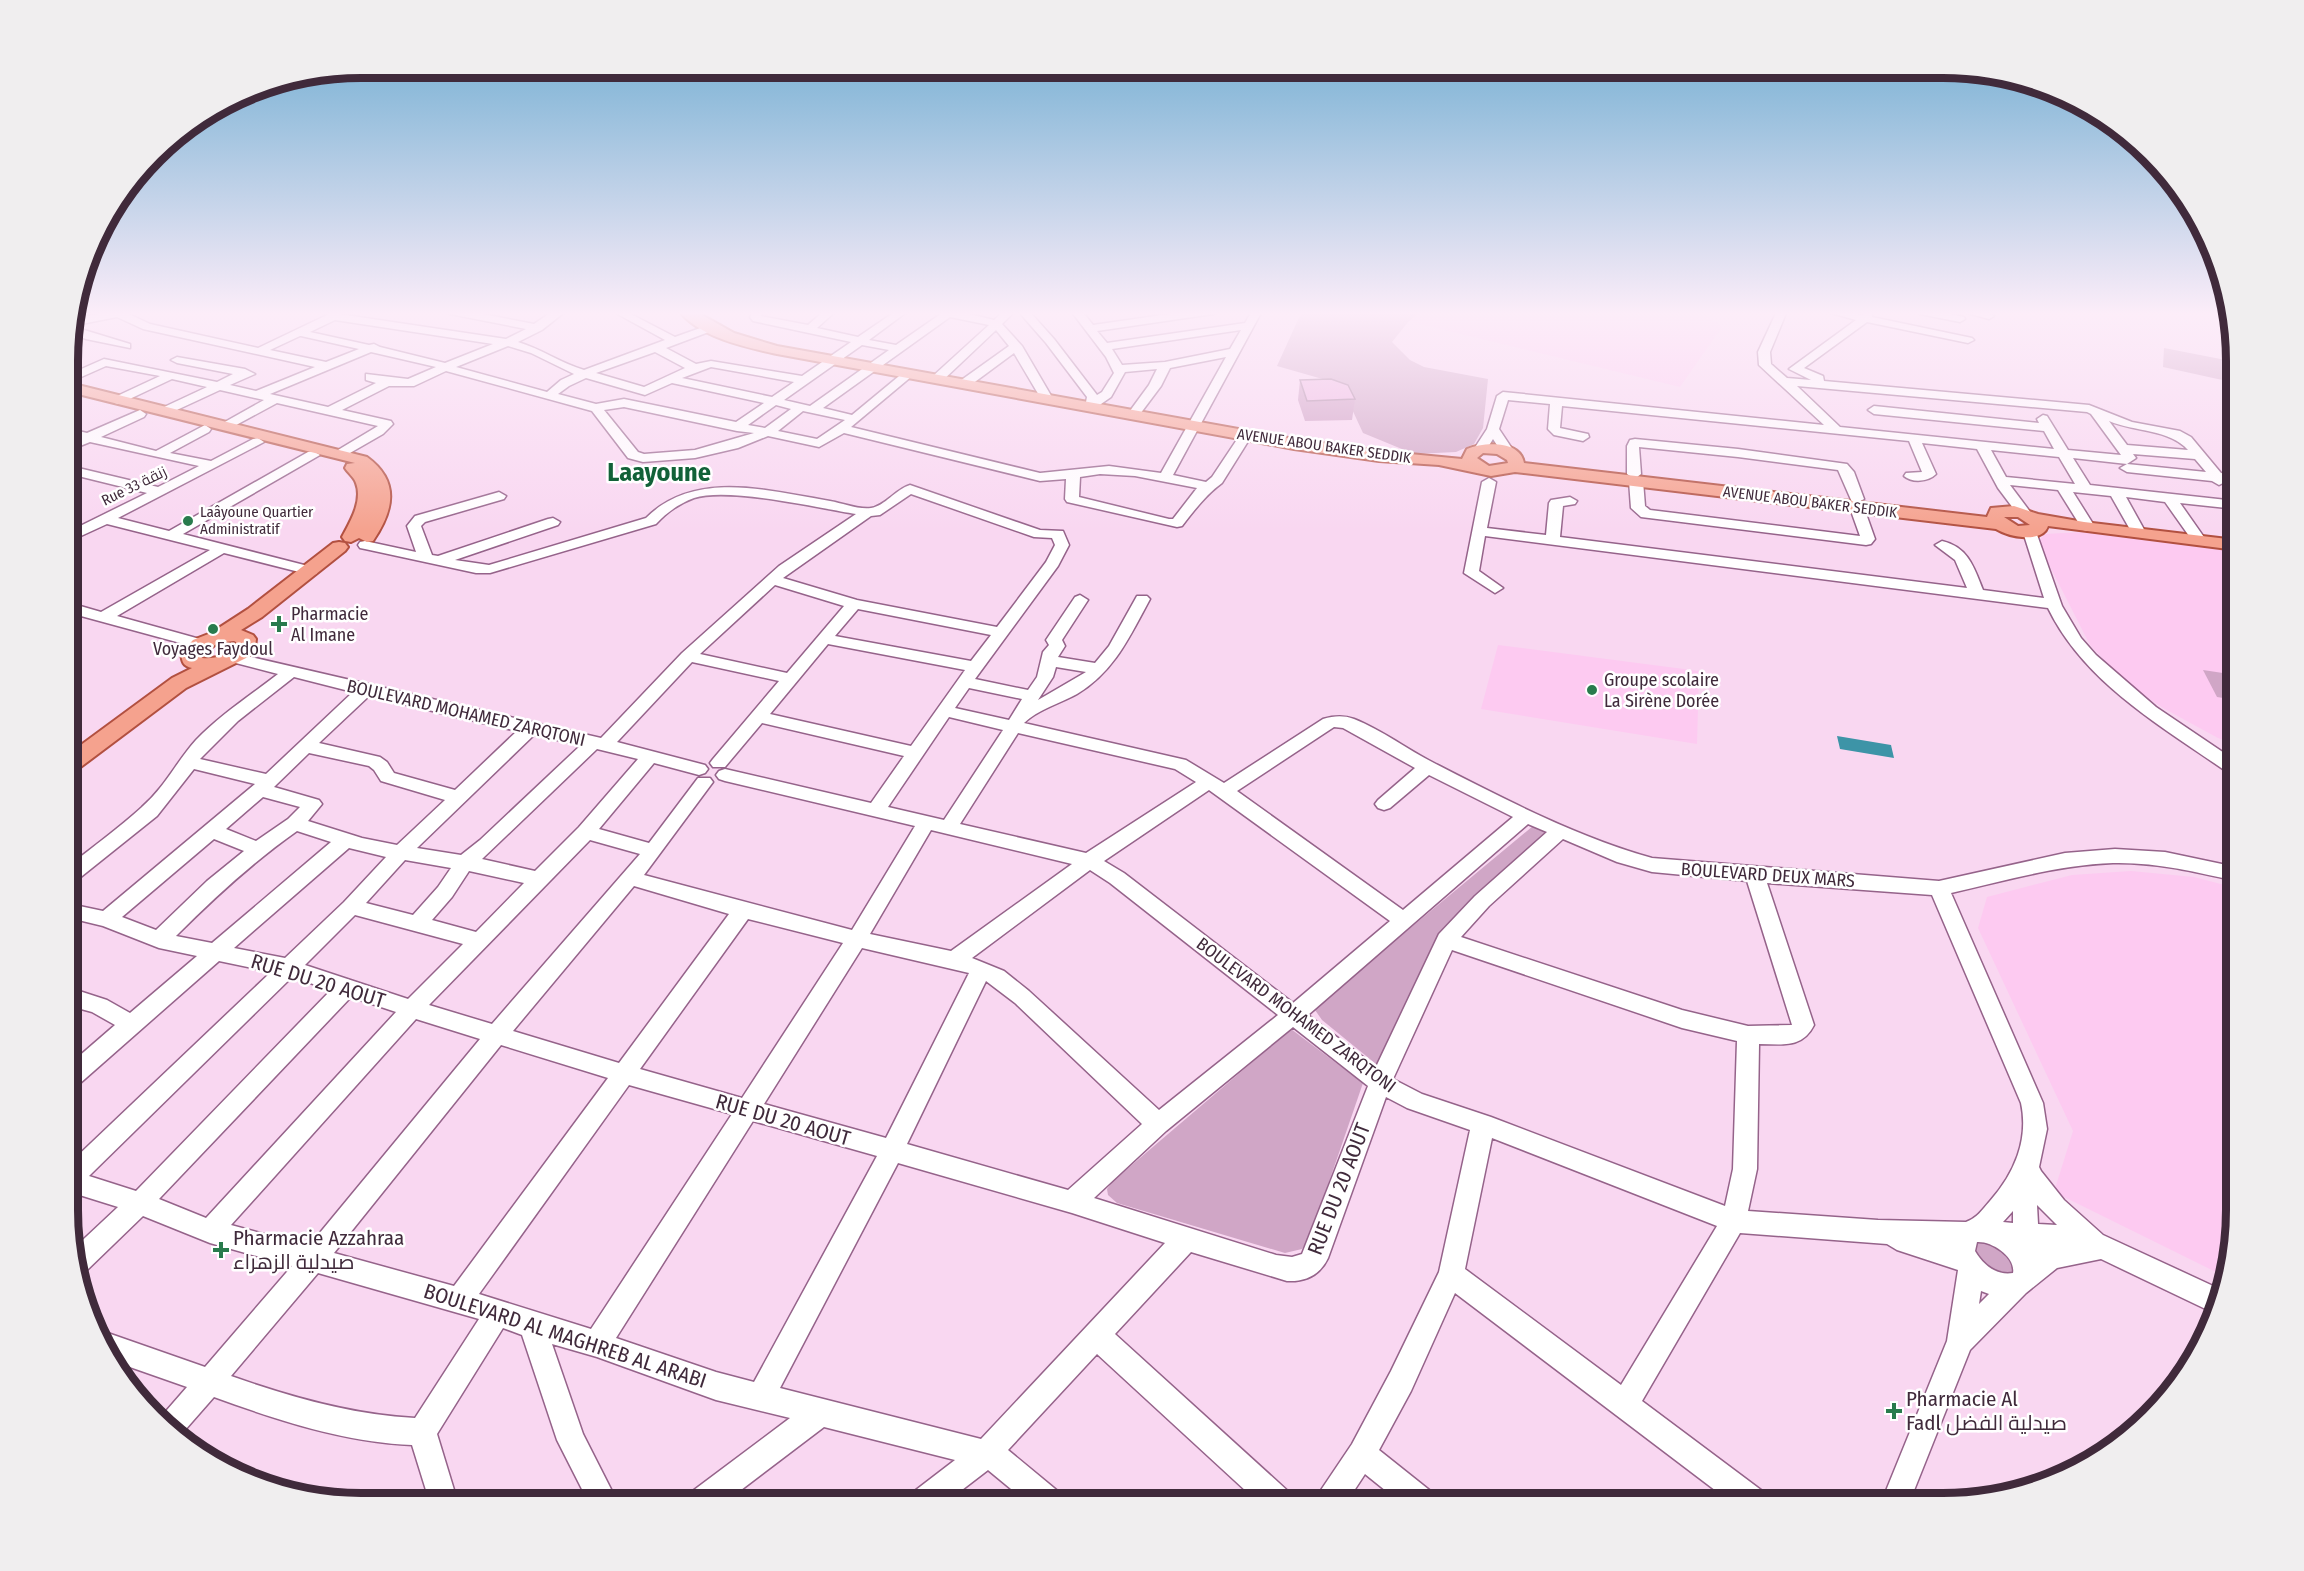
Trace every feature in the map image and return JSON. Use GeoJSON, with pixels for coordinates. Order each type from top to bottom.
{"type":"FeatureCollection","features":[{"type":"Feature","properties":{"kind":"main road","name":"AVENUE ABOU BAKER SEDDIK"},"geometry":{"type":"LineString","coordinates":[[966,384],[1091,405],[1194,427],[1358,454],[1480,464],[1492,448],[1512,462],[1857,504],[2226,544]]}},
{"type":"Feature","properties":{"kind":"main road"},"geometry":{"type":"LineString","coordinates":[[78,390],[343,453],[368,464],[381,479],[381,504],[355,543],[246,639],[246,648],[179,683],[78,758]]}},
{"type":"Feature","properties":{"kind":"main road"},"geometry":{"type":"LineString","coordinates":[[78,391],[140,414],[313,454],[352,467],[366,483],[364,505],[355,543],[311,571],[255,614],[203,646],[175,672],[78,744]]}},
{"type":"Feature","properties":{"kind":"main road"},"geometry":{"type":"LineString","coordinates":[[203,646],[236,635],[246,639]]}},
{"type":"Feature","properties":{"kind":"main road"},"geometry":{"type":"LineString","coordinates":[[203,646],[197,664],[224,661]]}},
{"type":"Feature","properties":{"kind":"street"},"geometry":{"type":"LineString","coordinates":[[119,400],[152,384]]}},
{"type":"Feature","properties":{"kind":"street"},"geometry":{"type":"LineString","coordinates":[[212,384],[387,424],[343,453]]}},
{"type":"Feature","properties":{"kind":"street"},"geometry":{"type":"LineString","coordinates":[[166,411],[225,384]]}},
{"type":"Feature","properties":{"kind":"street"},"geometry":{"type":"LineString","coordinates":[[259,394],[282,384]]}},
{"type":"Feature","properties":{"kind":"street"},"geometry":{"type":"LineString","coordinates":[[332,410],[382,384]]}},
{"type":"Feature","properties":{"kind":"street"},"geometry":{"type":"LineString","coordinates":[[506,384],[596,408],[624,403],[659,384]]}},
{"type":"Feature","properties":{"kind":"street"},"geometry":{"type":"LineString","coordinates":[[550,395],[563,384]]}},
{"type":"Feature","properties":{"kind":"street"},"geometry":{"type":"LineString","coordinates":[[621,384],[645,391]]}},
{"type":"Feature","properties":{"kind":"street"},"geometry":{"type":"LineString","coordinates":[[696,384],[855,419]]}},
{"type":"Feature","properties":{"kind":"street"},"geometry":{"type":"LineString","coordinates":[[737,427],[798,384]]}},
{"type":"Feature","properties":{"kind":"street"},"geometry":{"type":"LineString","coordinates":[[596,408],[633,455],[641,458],[663,458],[702,452],[753,439],[846,384]]}},
{"type":"Feature","properties":{"kind":"street"},"geometry":{"type":"LineString","coordinates":[[624,403],[819,443],[842,429],[896,384]]}},
{"type":"Feature","properties":{"kind":"street"},"geometry":{"type":"LineString","coordinates":[[1038,384],[1047,399]]}},
{"type":"Feature","properties":{"kind":"street"},"geometry":{"type":"LineString","coordinates":[[1084,384],[1093,397],[1091,405]]}},
{"type":"Feature","properties":{"kind":"street"},"geometry":{"type":"LineString","coordinates":[[1091,405],[1107,394],[1113,384]]}},
{"type":"Feature","properties":{"kind":"street"},"geometry":{"type":"LineString","coordinates":[[1133,415],[1156,384]]}},
{"type":"Feature","properties":{"kind":"street"},"geometry":{"type":"LineString","coordinates":[[1164,479],[1216,384]]}},
{"type":"Feature","properties":{"kind":"street"},"geometry":{"type":"LineString","coordinates":[[1788,384],[1838,432]]}},
{"type":"Feature","properties":{"kind":"street"},"geometry":{"type":"LineString","coordinates":[[1818,384],[2095,411],[2129,425],[2176,434],[2186,440],[2217,477],[2226,492]]}},
{"type":"Feature","properties":{"kind":"street"},"geometry":{"type":"LineString","coordinates":[[1831,384],[1835,386]]}},
{"type":"Feature","properties":{"kind":"street"},"geometry":{"type":"LineString","coordinates":[[1495,588],[1471,573],[1480,531],[1480,464],[1503,396],[2065,455],[2124,459],[2198,455]]}},
{"type":"Feature","properties":{"kind":"street"},"geometry":{"type":"LineString","coordinates":[[1951,397],[2003,484],[2018,522],[2075,640],[2095,664],[2126,690],[2226,763]]}},
{"type":"Feature","properties":{"kind":"street"},"geometry":{"type":"LineString","coordinates":[[227,426],[276,398]]}},
{"type":"Feature","properties":{"kind":"street"},"geometry":{"type":"LineString","coordinates":[[1556,401],[1554,429],[1558,432],[1583,436]]}},
{"type":"Feature","properties":{"kind":"street"},"geometry":{"type":"LineString","coordinates":[[2034,404],[2085,489]]}},
{"type":"Feature","properties":{"kind":"street"},"geometry":{"type":"LineString","coordinates":[[1874,410],[2048,428]]}},
{"type":"Feature","properties":{"kind":"street"},"geometry":{"type":"LineString","coordinates":[[2095,411],[2144,495]]}},
{"type":"Feature","properties":{"kind":"street"},"geometry":{"type":"LineString","coordinates":[[78,443],[140,414]]}},
{"type":"Feature","properties":{"kind":"street"},"geometry":{"type":"LineString","coordinates":[[158,455],[205,429]]}},
{"type":"Feature","properties":{"kind":"street"},"geometry":{"type":"LineString","coordinates":[[842,429],[1049,478],[1077,472],[1125,471],[1205,490]]}},
{"type":"Feature","properties":{"kind":"street"},"geometry":{"type":"LineString","coordinates":[[1480,464],[1512,462],[1493,429]]}},
{"type":"Feature","properties":{"kind":"street"},"geometry":{"type":"LineString","coordinates":[[78,435],[158,455],[213,465]]}},
{"type":"Feature","properties":{"kind":"street"},"geometry":{"type":"LineString","coordinates":[[1077,472],[1072,499],[1177,523],[1205,490],[1217,480],[1246,435]]}},
{"type":"Feature","properties":{"kind":"street"},"geometry":{"type":"LineString","coordinates":[[1911,476],[1925,477],[1929,474],[1914,439]]}},
{"type":"Feature","properties":{"kind":"street","name":"Rue 33 زنقة"},"geometry":{"type":"LineString","coordinates":[[78,533],[258,442]]}},
{"type":"Feature","properties":{"kind":"street"},"geometry":{"type":"LineString","coordinates":[[1635,443],[1842,466],[1847,472],[1868,539],[1866,541],[1646,514],[1638,508],[1635,478],[1633,446],[1635,443]]}},
{"type":"Feature","properties":{"kind":"street"},"geometry":{"type":"LineString","coordinates":[[170,536],[313,454]]}},
{"type":"Feature","properties":{"kind":"street"},"geometry":{"type":"LineString","coordinates":[[2124,459],[2226,478]]}},
{"type":"Feature","properties":{"kind":"street"},"geometry":{"type":"LineString","coordinates":[[78,472],[161,492]]}},
{"type":"Feature","properties":{"kind":"street"},"geometry":{"type":"LineString","coordinates":[[1077,472],[1182,494],[1205,490]]}},
{"type":"Feature","properties":{"kind":"street"},"geometry":{"type":"LineString","coordinates":[[2003,484],[2063,487],[2226,503]]}},
{"type":"Feature","properties":{"kind":"street"},"geometry":{"type":"LineString","coordinates":[[2063,487],[2086,527]]}},
{"type":"Feature","properties":{"kind":"street"},"geometry":{"type":"LineString","coordinates":[[355,543],[481,569],[496,568],[651,521],[657,514],[694,494],[718,492],[875,512],[909,489],[1039,534],[1058,534],[1062,545],[1056,557],[964,682],[876,810]]}},
{"type":"Feature","properties":{"kind":"street"},"geometry":{"type":"LineString","coordinates":[[2116,492],[2139,533]]}},
{"type":"Feature","properties":{"kind":"street"},"geometry":{"type":"LineString","coordinates":[[433,560],[414,526],[420,519],[499,496]]}},
{"type":"Feature","properties":{"kind":"street"},"geometry":{"type":"LineString","coordinates":[[2169,498],[2199,540]]}},
{"type":"Feature","properties":{"kind":"street"},"geometry":{"type":"LineString","coordinates":[[1552,541],[1556,503],[1570,501]]}},
{"type":"Feature","properties":{"kind":"street"},"geometry":{"type":"LineString","coordinates":[[417,924],[445,892],[465,862],[599,744],[688,656],[800,556],[868,512]]}},
{"type":"Feature","properties":{"kind":"street"},"geometry":{"type":"LineString","coordinates":[[106,519],[311,571]]}},
{"type":"Feature","properties":{"kind":"street"},"geometry":{"type":"LineString","coordinates":[[433,560],[553,522]]}},
{"type":"Feature","properties":{"kind":"street"},"geometry":{"type":"LineString","coordinates":[[1480,531],[2056,604]]}},
{"type":"Feature","properties":{"kind":"street"},"geometry":{"type":"LineString","coordinates":[[1942,545],[1950,546],[1959,553],[1977,595]]}},
{"type":"Feature","properties":{"kind":"street"},"geometry":{"type":"LineString","coordinates":[[102,618],[221,549]]}},
{"type":"Feature","properties":{"kind":"street"},"geometry":{"type":"LineString","coordinates":[[774,580],[854,604],[1000,632]]}},
{"type":"Feature","properties":{"kind":"street"},"geometry":{"type":"LineString","coordinates":[[1017,723],[1099,669],[1142,599]]}},
{"type":"Feature","properties":{"kind":"street"},"geometry":{"type":"LineString","coordinates":[[949,827],[1045,677],[1051,652],[1057,646],[1054,640],[1057,633],[1080,600]]}},
{"type":"Feature","properties":{"kind":"street"},"geometry":{"type":"LineString","coordinates":[[174,1423],[314,1259],[497,1034],[654,851],[712,772],[854,604]]}},
{"type":"Feature","properties":{"kind":"street"},"geometry":{"type":"LineString","coordinates":[[78,610],[203,646]]}},
{"type":"Feature","properties":{"kind":"street"},"geometry":{"type":"LineString","coordinates":[[825,639],[975,667]]}},
{"type":"Feature","properties":{"kind":"street"},"geometry":{"type":"LineString","coordinates":[[688,656],[792,679]]}},
{"type":"Feature","properties":{"kind":"street","name":"BOULEVARD MOHAMED ZARQTONI"},"geometry":{"type":"LineString","coordinates":[[224,661],[291,672],[1089,861],[1117,878],[1380,1083],[1414,1101],[1483,1124],[1734,1221],[1878,1232]]}},
{"type":"Feature","properties":{"kind":"street"},"geometry":{"type":"LineString","coordinates":[[1049,662],[1099,669]]}},
{"type":"Feature","properties":{"kind":"street"},"geometry":{"type":"LineString","coordinates":[[78,869],[150,811],[207,740],[291,672]]}},
{"type":"Feature","properties":{"kind":"street"},"geometry":{"type":"LineString","coordinates":[[964,682],[1032,696]]}},
{"type":"Feature","properties":{"kind":"street"},"geometry":{"type":"LineString","coordinates":[[106,919],[265,785],[365,690]]}},
{"type":"Feature","properties":{"kind":"street"},"geometry":{"type":"LineString","coordinates":[[945,711],[1017,723],[1166,760],[1192,769],[1403,920]]}},
{"type":"Feature","properties":{"kind":"street"},"geometry":{"type":"LineString","coordinates":[[760,717],[916,753]]}},
{"type":"Feature","properties":{"kind":"street","name":"BOULEVARD DEUX MARS"},"geometry":{"type":"LineString","coordinates":[[1216,787],[1329,723],[1338,721],[1348,723],[1427,767],[1526,816],[1624,857],[1652,864],[1755,875],[1939,888],[2065,860],[2115,856],[2165,859],[2226,872]]}},
{"type":"Feature","properties":{"kind":"street"},"geometry":{"type":"LineString","coordinates":[[78,1172],[351,907],[458,796],[530,729]]}},
{"type":"Feature","properties":{"kind":"street"},"geometry":{"type":"LineString","coordinates":[[304,746],[374,761],[381,766],[383,774],[393,780],[458,796]]}},
{"type":"Feature","properties":{"kind":"street"},"geometry":{"type":"LineString","coordinates":[[210,1231],[412,1009],[537,879],[586,832],[651,756]]}},
{"type":"Feature","properties":{"kind":"street"},"geometry":{"type":"LineString","coordinates":[[159,940],[214,885],[258,849],[295,824],[313,804],[265,785],[188,762]]}},
{"type":"Feature","properties":{"kind":"street"},"geometry":{"type":"LineString","coordinates":[[1384,804],[1427,767]]}},
{"type":"Feature","properties":{"kind":"street"},"geometry":{"type":"LineString","coordinates":[[954,960],[1089,861],[1216,787]]}},
{"type":"Feature","properties":{"kind":"street"},"geometry":{"type":"LineString","coordinates":[[1072,1202],[1158,1124],[1292,1015],[1526,816]]}},
{"type":"Feature","properties":{"kind":"street"},"geometry":{"type":"LineString","coordinates":[[597,1344],[857,939],[927,822]]}},
{"type":"Feature","properties":{"kind":"street"},"geometry":{"type":"LineString","coordinates":[[295,824],[346,840],[401,853],[501,868],[537,879]]}},
{"type":"Feature","properties":{"kind":"street"},"geometry":{"type":"LineString","coordinates":[[211,830],[258,849]]}},
{"type":"Feature","properties":{"kind":"street","name":"RUE DU 20 AOUT"},"geometry":{"type":"LineString","coordinates":[[78,913],[106,919],[159,940],[287,967],[412,1009],[625,1074],[1072,1202],[1283,1269],[1294,1270],[1306,1267],[1315,1258],[1380,1083],[1446,940],[1482,901],[1560,831]]}},
{"type":"Feature","properties":{"kind":"street"},"geometry":{"type":"LineString","coordinates":[[586,832],[654,851]]}},
{"type":"Feature","properties":{"kind":"street"},"geometry":{"type":"LineString","coordinates":[[78,1070],[158,999],[216,953],[346,840]]}},
{"type":"Feature","properties":{"kind":"street"},"geometry":{"type":"LineString","coordinates":[[1446,940],[1682,1019],[1748,1035],[1791,1035],[1800,1031],[1803,1025],[1802,1016],[1755,875]]}},
{"type":"Feature","properties":{"kind":"street"},"geometry":{"type":"LineString","coordinates":[[631,878],[743,910],[857,939],[954,960],[981,969],[997,977],[1022,998],[1158,1124]]}},
{"type":"Feature","properties":{"kind":"street"},"geometry":{"type":"LineString","coordinates":[[1939,888],[2032,1103],[2037,1120],[2037,1132],[2027,1168],[2026,1234],[2022,1275],[1960,1341]]}},
{"type":"Feature","properties":{"kind":"street"},"geometry":{"type":"LineString","coordinates":[[351,907],[478,940]]}},
{"type":"Feature","properties":{"kind":"street"},"geometry":{"type":"LineString","coordinates":[[459,1300],[743,910]]}},
{"type":"Feature","properties":{"kind":"street"},"geometry":{"type":"LineString","coordinates":[[760,1398],[892,1151],[981,969]]}},
{"type":"Feature","properties":{"kind":"street"},"geometry":{"type":"LineString","coordinates":[[82,1258],[140,1203],[346,988]]}},
{"type":"Feature","properties":{"kind":"street"},"geometry":{"type":"LineString","coordinates":[[78,999],[99,1006],[132,1024]]}},
{"type":"Feature","properties":{"kind":"street"},"geometry":{"type":"LineString","coordinates":[[1625,1404],[1734,1221],[1745,1169],[1748,1035]]}},
{"type":"Feature","properties":{"kind":"street"},"geometry":{"type":"LineString","coordinates":[[1336,1493],[1362,1454],[1401,1381],[1451,1274],[1483,1124]]}},
{"type":"Feature","properties":{"kind":"street"},"geometry":{"type":"LineString","coordinates":[[1899,1493],[1960,1341],[1969,1265],[1961,1246],[1981,1233],[2027,1168]]}},
{"type":"Feature","properties":{"kind":"street"},"geometry":{"type":"LineString","coordinates":[[2027,1168],[2037,1187],[2052,1203],[2101,1246]]}},
{"type":"Feature","properties":{"kind":"street","name":"BOULEVARD AL MAGHREB AL ARABI"},"geometry":{"type":"LineString","coordinates":[[78,1183],[140,1203],[210,1231],[459,1300],[597,1344],[716,1386],[986,1454],[1004,1463],[1038,1493]]}},
{"type":"Feature","properties":{"kind":"street"},"geometry":{"type":"LineString","coordinates":[[1878,1232],[1969,1265],[1989,1282],[1998,1285],[2022,1275],[2051,1257],[2101,1246]]}},
{"type":"Feature","properties":{"kind":"street"},"geometry":{"type":"LineString","coordinates":[[1878,1232],[2026,1234],[2073,1238],[2101,1246],[2212,1299]]}},
{"type":"Feature","properties":{"kind":"street"},"geometry":{"type":"LineString","coordinates":[[1981,1233],[2016,1248],[2022,1275]]}},
{"type":"Feature","properties":{"kind":"street"},"geometry":{"type":"LineString","coordinates":[[935,1493],[986,1454],[1186,1239]]}},
{"type":"Feature","properties":{"kind":"street"},"geometry":{"type":"LineString","coordinates":[[1451,1274],[1742,1493]]}},
{"type":"Feature","properties":{"kind":"street"},"geometry":{"type":"LineString","coordinates":[[441,1493],[422,1432],[498,1313]]}},
{"type":"Feature","properties":{"kind":"street"},"geometry":{"type":"LineString","coordinates":[[532,1325],[571,1440],[599,1493]]}},
{"type":"Feature","properties":{"kind":"street"},"geometry":{"type":"LineString","coordinates":[[1096,1336],[1269,1493]]}},
{"type":"Feature","properties":{"kind":"street"},"geometry":{"type":"LineString","coordinates":[[114,1348],[274,1405],[380,1430],[422,1432]]}},
{"type":"Feature","properties":{"kind":"street"},"geometry":{"type":"LineString","coordinates":[[713,1493],[821,1412]]}},
{"type":"Feature","properties":{"kind":"street"},"geometry":{"type":"LineString","coordinates":[[1362,1454],[1411,1493]]}},
{"type":"Feature","properties":{"kind":"shaded area"},"geometry":{"type":"Polygon","coordinates":[[[1335,384],[1487,384],[1483,428],[1474,444],[1456,452],[1414,454],[1363,433],[1351,407],[1335,384]]]}},
{"type":"Feature","properties":{"kind":"shaded area"},"geometry":{"type":"Polygon","coordinates":[[[2084,532],[2226,549],[2226,741],[2163,708],[2126,683],[2090,645],[2038,543],[2044,534],[2084,532]]]}},
{"type":"Feature","properties":{"kind":"shaded area","name":"Groupe scolaire La Sirène Dorée"},"geometry":{"type":"Polygon","coordinates":[[[1498,645],[1699,671],[1697,744],[1481,709],[1498,645]]]}},
{"type":"Feature","properties":{"kind":"shaded area"},"geometry":{"type":"Polygon","coordinates":[[[2203,670],[2226,673],[2226,698],[2217,697],[2203,670]]]}},
{"type":"Feature","properties":{"kind":"shaded area"},"geometry":{"type":"Polygon","coordinates":[[[1541,825],[1548,833],[1546,839],[1439,934],[1393,1056],[1385,1063],[1376,1064],[1322,1020],[1315,1010],[1320,1003],[1533,826],[1541,825]]]}},
{"type":"Feature","properties":{"kind":"shaded area"},"geometry":{"type":"Polygon","coordinates":[[[2131,871],[2194,877],[2226,885],[2226,1210],[2224,1247],[2219,1273],[2054,1192],[2073,1131],[1978,928],[1987,897],[2072,875],[2131,871]]]}},
{"type":"Feature","properties":{"kind":"shaded area"},"geometry":{"type":"Polygon","coordinates":[[[1291,1029],[1363,1083],[1310,1237],[1302,1249],[1285,1253],[1117,1203],[1108,1195],[1107,1189],[1113,1181],[1291,1029]]]}},
{"type":"Feature","properties":{"kind":"shaded area"},"geometry":{"type":"Polygon","coordinates":[[[1973,1239],[2004,1245],[2016,1273],[2009,1278],[1976,1265],[1973,1239]]]}},
{"type":"Feature","properties":{"kind":"water"},"geometry":{"type":"Polygon","coordinates":[[[1837,736],[1891,745],[1894,758],[1840,749],[1837,736]]]}},
{"type":"Feature","properties":{"kind":"building"},"geometry":{"type":"Polygon","coordinates":[[[1301,384],[1346,384],[1355,399],[1307,401],[1301,384]]]}},
{"type":"Feature","properties":{"kind":"place","name":"Laâyoune Quartier Administratif"},"geometry":{"type":"Point","coordinates":[188,521]}},
{"type":"Feature","properties":{"kind":"place","name":"Pharmacie Al Imane"},"geometry":{"type":"Point","coordinates":[279,624]}},
{"type":"Feature","properties":{"kind":"place","name":"Voyages Faydoul"},"geometry":{"type":"Point","coordinates":[213,629]}},
{"type":"Feature","properties":{"kind":"place","name":"Groupe scolaire La Sirène Dorée"},"geometry":{"type":"Point","coordinates":[1592,690]}},
{"type":"Feature","properties":{"kind":"place","name":"Pharmacie Azzahraa صيدلية الزهراء"},"geometry":{"type":"Point","coordinates":[221,1250]}},
{"type":"Feature","properties":{"kind":"place","name":"Pharmacie Al Fadl صيدلية الفضل"},"geometry":{"type":"Point","coordinates":[1894,1411]}},
{"type":"Feature","properties":{"kind":"district","name":"Laayoune"},"geometry":{"type":"Point","coordinates":[659,472]}}]}
